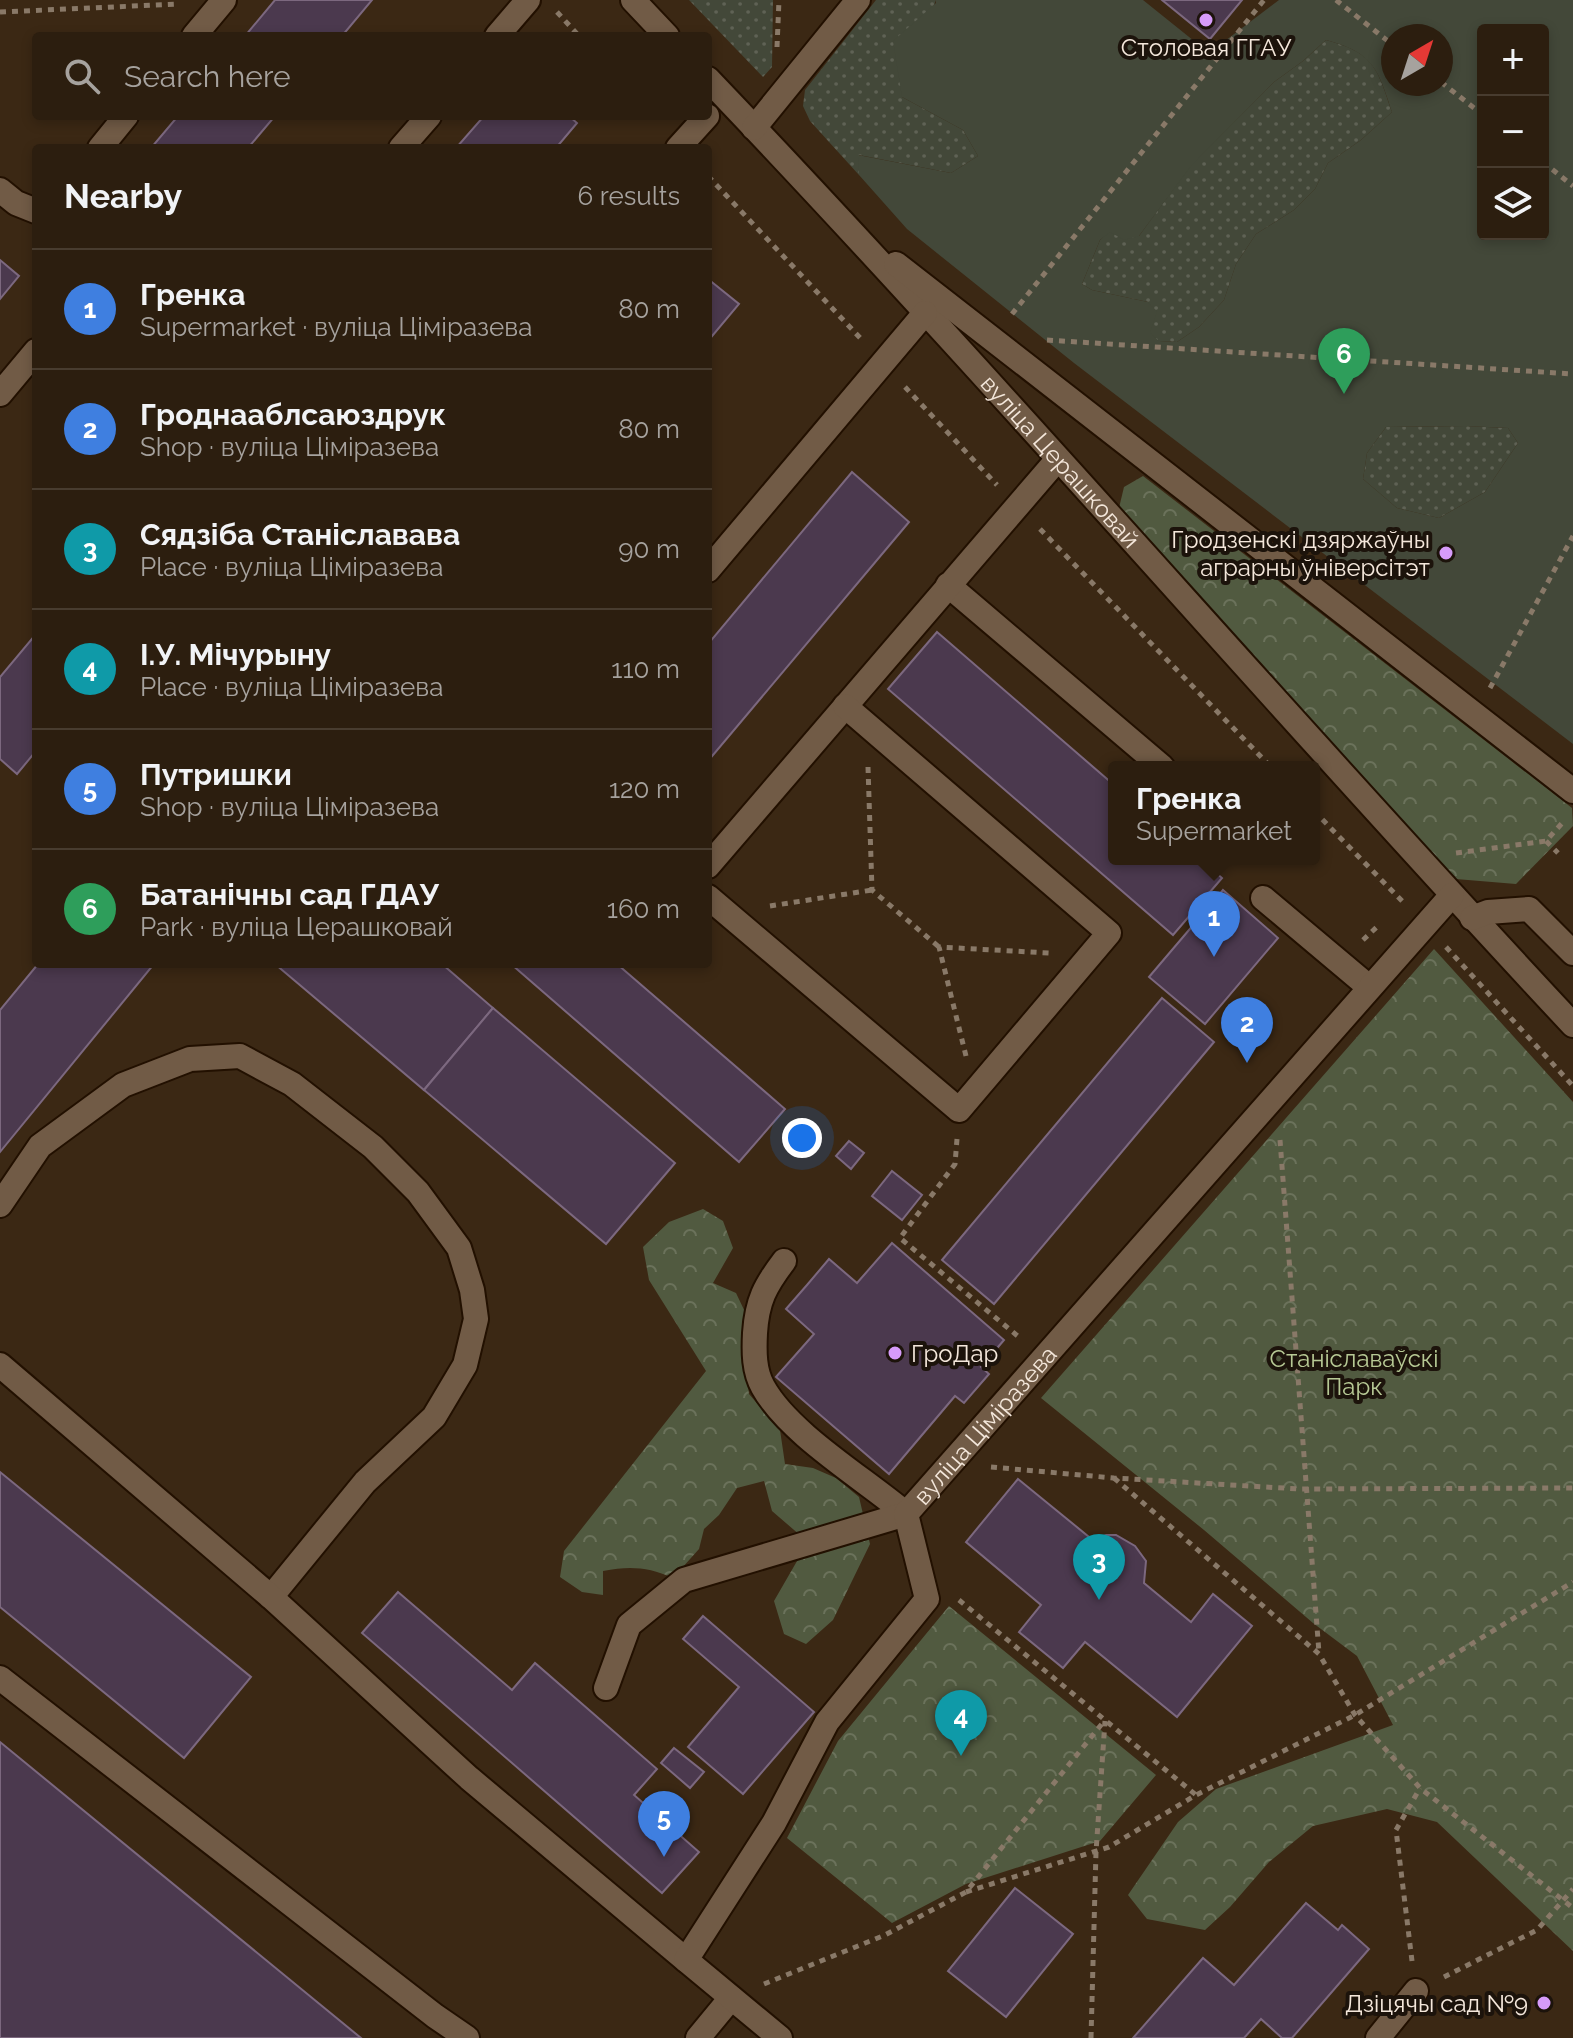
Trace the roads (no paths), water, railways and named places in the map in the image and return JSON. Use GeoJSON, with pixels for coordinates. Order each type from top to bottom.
{"type":"FeatureCollection","features":[{"type":"Feature","properties":{"kind":"street"},"geometry":{"type":"LineString","coordinates":[[500,32],[528,0]]}},
{"type":"Feature","properties":{"kind":"street"},"geometry":{"type":"LineString","coordinates":[[633,0],[663,32]]}},
{"type":"Feature","properties":{"kind":"street"},"geometry":{"type":"LineString","coordinates":[[754,128],[858,0]]}},
{"type":"Feature","properties":{"kind":"street"},"geometry":{"type":"LineString","coordinates":[[196,32],[212,3]]}},
{"type":"Feature","properties":{"kind":"street","name":"вуліца Церашковай"},"geometry":{"type":"LineString","coordinates":[[716,87],[1573,1025]]}},
{"type":"Feature","properties":{"kind":"street"},"geometry":{"type":"LineString","coordinates":[[103,144],[123,120]]}},
{"type":"Feature","properties":{"kind":"street"},"geometry":{"type":"LineString","coordinates":[[404,144],[426,120]]}},
{"type":"Feature","properties":{"kind":"street"},"geometry":{"type":"LineString","coordinates":[[682,144],[703,120]]}},
{"type":"Feature","properties":{"kind":"street"},"geometry":{"type":"LineString","coordinates":[[0,190],[16,203],[32,209]]}},
{"type":"Feature","properties":{"kind":"street"},"geometry":{"type":"LineString","coordinates":[[840,220],[1572,802]]}},
{"type":"Feature","properties":{"kind":"street"},"geometry":{"type":"LineString","coordinates":[[712,565],[925,313]]}},
{"type":"Feature","properties":{"kind":"street"},"geometry":{"type":"LineString","coordinates":[[0,394],[32,356]]}},
{"type":"Feature","properties":{"kind":"street"},"geometry":{"type":"LineString","coordinates":[[712,861],[1057,460]]}},
{"type":"Feature","properties":{"kind":"street"},"geometry":{"type":"LineString","coordinates":[[948,585],[1155,761]]}},
{"type":"Feature","properties":{"kind":"street"},"geometry":{"type":"LineString","coordinates":[[712,900],[967,1101],[1109,933],[845,706]]}},
{"type":"Feature","properties":{"kind":"street","name":"вуліца Ціміразева"},"geometry":{"type":"LineString","coordinates":[[686,1960],[774,1823],[827,1722],[927,1599],[906,1514],[1452,895]]}},
{"type":"Feature","properties":{"kind":"street"},"geometry":{"type":"LineString","coordinates":[[1263,898],[1369,987]]}},
{"type":"Feature","properties":{"kind":"street"},"geometry":{"type":"LineString","coordinates":[[1472,918],[1488,912],[1529,909],[1573,953]]}},
{"type":"Feature","properties":{"kind":"street"},"geometry":{"type":"LineString","coordinates":[[0,1205],[40,1146],[123,1085],[190,1059],[240,1056],[292,1084],[373,1147],[418,1192],[459,1248],[472,1290],[476,1319],[465,1365],[434,1417],[365,1482],[271,1597]]}},
{"type":"Feature","properties":{"kind":"street"},"geometry":{"type":"LineString","coordinates":[[784,1261],[765,1285],[755,1319],[753,1357],[762,1387],[784,1415],[906,1514]]}},
{"type":"Feature","properties":{"kind":"street"},"geometry":{"type":"LineString","coordinates":[[0,1365],[271,1597],[469,1778],[780,2038]]}},
{"type":"Feature","properties":{"kind":"street"},"geometry":{"type":"LineString","coordinates":[[606,1688],[629,1625],[684,1580],[906,1514]]}},
{"type":"Feature","properties":{"kind":"street"},"geometry":{"type":"LineString","coordinates":[[0,1678],[467,2038]]}},
{"type":"Feature","properties":{"kind":"street"},"geometry":{"type":"LineString","coordinates":[[1378,2038],[1416,1991]]}},
{"type":"Feature","properties":{"kind":"street"},"geometry":{"type":"LineString","coordinates":[[698,2038],[731,1998]]}},
{"type":"Feature","properties":{"kind":"place","name":"Столовая ГГАУ"},"geometry":{"type":"Point","coordinates":[1206,20]}},
{"type":"Feature","properties":{"kind":"place","name":"Батанічны сад ГДАУ"},"geometry":{"type":"Point","coordinates":[1344,394]}},
{"type":"Feature","properties":{"kind":"place","name":"Гродзенскі дзяржаўны аграрны ўніверсітэт"},"geometry":{"type":"Point","coordinates":[1446,553]}},
{"type":"Feature","properties":{"kind":"place","name":"Гренка"},"geometry":{"type":"Point","coordinates":[1214,957]}},
{"type":"Feature","properties":{"kind":"place","name":"Гроднааблсаюздрук"},"geometry":{"type":"Point","coordinates":[1247,1063]}},
{"type":"Feature","properties":{"kind":"place","name":"ГроДар"},"geometry":{"type":"Point","coordinates":[895,1353]}},
{"type":"Feature","properties":{"kind":"place","name":"Сядзіба Станіславава"},"geometry":{"type":"Point","coordinates":[1099,1600]}},
{"type":"Feature","properties":{"kind":"place","name":"І.У. Мічурыну"},"geometry":{"type":"Point","coordinates":[961,1756]}},
{"type":"Feature","properties":{"kind":"place","name":"Путришки"},"geometry":{"type":"Point","coordinates":[664,1857]}},
{"type":"Feature","properties":{"kind":"place","name":"Дзіцячы сад №9"},"geometry":{"type":"Point","coordinates":[1544,2003]}},
{"type":"Feature","properties":{"kind":"park label","name":"Станіславаўскі Парк"},"geometry":{"type":"Point","coordinates":[1354,1372]}}]}
